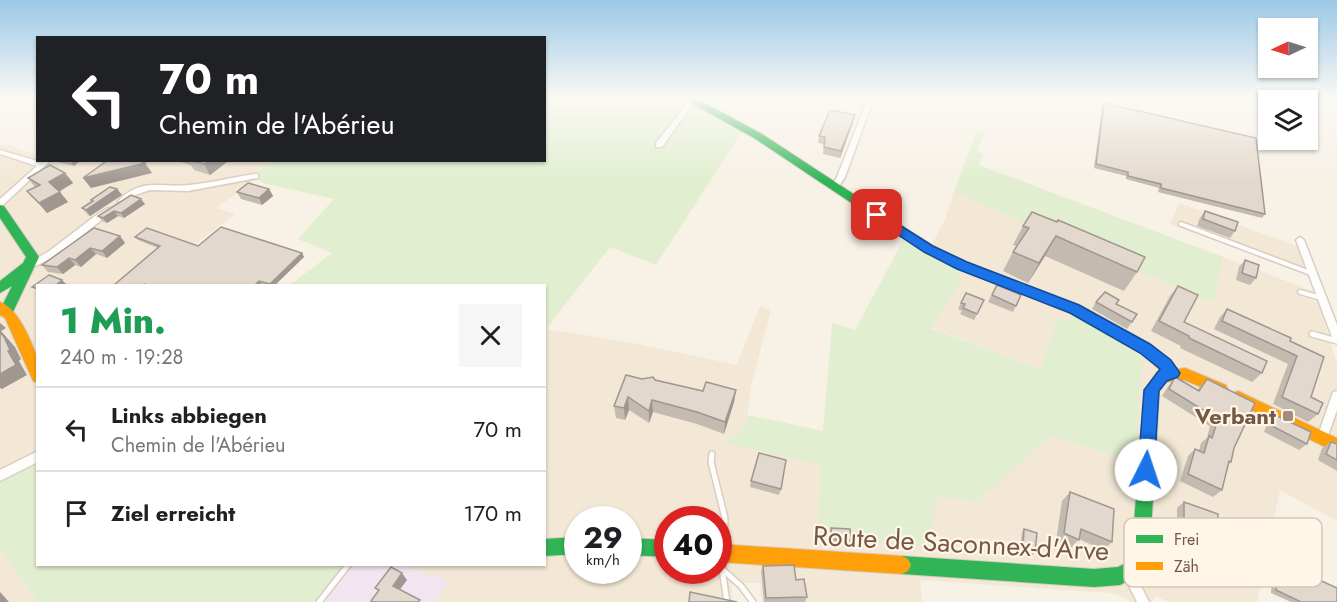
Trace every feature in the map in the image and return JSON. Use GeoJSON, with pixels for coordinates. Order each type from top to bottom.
{"type":"FeatureCollection","features":[{"type":"Feature","properties":{"kind":"street"},"geometry":{"type":"LineString","coordinates":[[659,145],[671,126]]}},
{"type":"Feature","properties":{"kind":"street"},"geometry":{"type":"LineString","coordinates":[[742,126],[929,249],[962,265],[1075,309],[1145,348],[1173,373],[1202,379],[1337,446]]}},
{"type":"Feature","properties":{"kind":"street"},"geometry":{"type":"LineString","coordinates":[[835,186],[841,177],[860,126]]}},
{"type":"Feature","properties":{"kind":"street"},"geometry":{"type":"LineString","coordinates":[[0,152],[36,161]]}},
{"type":"Feature","properties":{"kind":"street"},"geometry":{"type":"LineString","coordinates":[[0,203],[46,163]]}},
{"type":"Feature","properties":{"kind":"street"},"geometry":{"type":"LineString","coordinates":[[0,288],[30,265],[56,252],[85,226],[140,190],[149,187],[188,188],[255,176]]}},
{"type":"Feature","properties":{"kind":"street"},"geometry":{"type":"LineString","coordinates":[[0,209],[31,253],[29,273],[4,308],[36,373]]}},
{"type":"Feature","properties":{"kind":"street"},"geometry":{"type":"LineString","coordinates":[[1300,240],[1324,299],[1337,339]]}},
{"type":"Feature","properties":{"kind":"street","name":"Route de Saconnex-d'Arve"},"geometry":{"type":"LineString","coordinates":[[1143,518],[1152,390],[1162,376],[1173,373]]}},
{"type":"Feature","properties":{"kind":"street"},"geometry":{"type":"LineString","coordinates":[[1322,438],[1337,395]]}},
{"type":"Feature","properties":{"kind":"street"},"geometry":{"type":"LineString","coordinates":[[0,476],[36,457]]}},
{"type":"Feature","properties":{"kind":"street"},"geometry":{"type":"LineString","coordinates":[[546,548],[564,547]]}},
{"type":"Feature","properties":{"kind":"street","name":"Route de Saconnex-d'Arve"},"geometry":{"type":"LineString","coordinates":[[732,554],[1094,578],[1124,574]]}},
{"type":"Feature","properties":{"kind":"street"},"geometry":{"type":"LineString","coordinates":[[1136,587],[1143,602]]}},
{"type":"Feature","properties":{"kind":"lane"},"geometry":{"type":"LineString","coordinates":[[1181,224],[1313,274]]}},
{"type":"Feature","properties":{"kind":"lane"},"geometry":{"type":"LineString","coordinates":[[1300,292],[1324,299]]}},
{"type":"Feature","properties":{"kind":"lane"},"geometry":{"type":"LineString","coordinates":[[1312,334],[1337,339]]}},
{"type":"Feature","properties":{"kind":"lane"},"geometry":{"type":"LineString","coordinates":[[712,454],[711,462],[722,506]]}},
{"type":"Feature","properties":{"kind":"lane"},"geometry":{"type":"LineString","coordinates":[[319,602],[347,566]]}},
{"type":"Feature","properties":{"kind":"lane"},"geometry":{"type":"LineString","coordinates":[[732,577],[753,602]]}},
{"type":"Feature","properties":{"kind":"lane"},"geometry":{"type":"LineString","coordinates":[[724,584],[726,602]]}},
{"type":"Feature","properties":{"kind":"shaded area"},"geometry":{"type":"Polygon","coordinates":[[[5,144],[36,155],[36,162],[272,162],[249,179],[252,183],[216,208],[235,214],[179,256],[120,284],[36,284],[36,465],[0,483],[0,145],[5,144]]]}},
{"type":"Feature","properties":{"kind":"shaded area"},"geometry":{"type":"Polygon","coordinates":[[[954,192],[1214,303],[1223,257],[1315,292],[1337,364],[1337,521],[1280,490],[1274,518],[1124,518],[1124,587],[1260,587],[1257,602],[1169,602],[1156,596],[1151,602],[1131,602],[1111,593],[920,580],[922,602],[762,602],[759,583],[732,583],[732,506],[654,506],[654,584],[732,584],[732,602],[315,602],[343,566],[546,566],[547,329],[633,343],[737,365],[760,306],[771,310],[751,386],[746,426],[741,433],[725,441],[821,465],[817,539],[830,531],[937,497],[977,500],[1050,436],[1135,462],[1069,322],[1059,318],[1041,369],[930,327],[954,267],[927,253],[945,220],[954,192]]]}},
{"type":"Feature","properties":{"kind":"shaded area"},"geometry":{"type":"Polygon","coordinates":[[[1179,203],[1297,246],[1308,275],[1170,224],[1179,203]]]}},
{"type":"Feature","properties":{"kind":"shaded area"},"geometry":{"type":"Polygon","coordinates":[[[0,550],[38,602],[0,602],[0,550]]]}},
{"type":"Feature","properties":{"kind":"shaded area"},"geometry":{"type":"Polygon","coordinates":[[[352,566],[403,566],[449,581],[434,602],[324,602],[352,566]]]}},
{"type":"Feature","properties":{"kind":"green space"},"geometry":{"type":"Polygon","coordinates":[[[546,126],[735,126],[743,130],[656,265],[610,247],[553,320],[546,334],[546,284],[291,284],[332,253],[298,239],[334,199],[263,183],[255,176],[270,162],[546,162],[546,126]]]}},
{"type":"Feature","properties":{"kind":"green space"},"geometry":{"type":"Polygon","coordinates":[[[977,131],[984,134],[977,152],[983,154],[979,165],[1223,257],[1214,303],[954,192],[977,131]]]}},
{"type":"Feature","properties":{"kind":"green space"},"geometry":{"type":"Polygon","coordinates":[[[904,239],[954,267],[961,281],[930,328],[1041,369],[1059,317],[1068,322],[1074,313],[1143,353],[1135,462],[1050,436],[977,501],[937,497],[930,547],[850,543],[849,532],[830,531],[831,541],[817,540],[821,465],[724,442],[740,432],[748,415],[823,431],[832,323],[855,330],[904,239]]]}},
{"type":"Feature","properties":{"kind":"green space"},"geometry":{"type":"Polygon","coordinates":[[[36,465],[36,566],[343,566],[315,602],[38,602],[0,550],[0,483],[36,465]]]}},
{"type":"Feature","properties":{"kind":"building"},"geometry":{"type":"Polygon","coordinates":[[[823,126],[851,126],[841,151],[824,147],[825,137],[819,136],[823,126]]]}},
{"type":"Feature","properties":{"kind":"building"},"geometry":{"type":"Polygon","coordinates":[[[1101,126],[1204,126],[1256,138],[1265,214],[1161,188],[1161,184],[1128,176],[1128,172],[1096,164],[1101,126]]]}},
{"type":"Feature","properties":{"kind":"building"},"geometry":{"type":"Polygon","coordinates":[[[105,162],[145,163],[83,178],[105,162]]]}},
{"type":"Feature","properties":{"kind":"building"},"geometry":{"type":"Polygon","coordinates":[[[50,165],[65,173],[49,182],[60,192],[39,203],[27,191],[40,185],[28,178],[50,165]]]}},
{"type":"Feature","properties":{"kind":"building"},"geometry":{"type":"Polygon","coordinates":[[[248,183],[269,189],[259,198],[237,192],[248,183]]]}},
{"type":"Feature","properties":{"kind":"building"},"geometry":{"type":"Polygon","coordinates":[[[110,187],[117,189],[86,210],[82,208],[93,201],[91,200],[110,187]]]}},
{"type":"Feature","properties":{"kind":"building"},"geometry":{"type":"Polygon","coordinates":[[[131,195],[141,199],[121,213],[114,211],[103,218],[98,216],[131,195]]]}},
{"type":"Feature","properties":{"kind":"building"},"geometry":{"type":"Polygon","coordinates":[[[1205,211],[1238,222],[1235,231],[1203,219],[1205,211]]]}},
{"type":"Feature","properties":{"kind":"building"},"geometry":{"type":"Polygon","coordinates":[[[1032,212],[1057,222],[1058,220],[1145,257],[1137,272],[1056,236],[1039,263],[1013,252],[1029,228],[1023,226],[1032,212]]]}},
{"type":"Feature","properties":{"kind":"building"},"geometry":{"type":"Polygon","coordinates":[[[221,227],[302,253],[270,284],[259,281],[256,284],[115,284],[160,246],[135,237],[147,228],[198,246],[221,227]]]}},
{"type":"Feature","properties":{"kind":"building"},"geometry":{"type":"Polygon","coordinates":[[[94,228],[120,236],[102,251],[90,248],[75,260],[69,258],[57,267],[42,265],[94,228]]]}},
{"type":"Feature","properties":{"kind":"building"},"geometry":{"type":"Polygon","coordinates":[[[1245,260],[1259,265],[1256,278],[1242,273],[1245,260]]]}},
{"type":"Feature","properties":{"kind":"building"},"geometry":{"type":"Polygon","coordinates":[[[49,275],[62,280],[57,284],[36,284],[49,275]]]}},
{"type":"Feature","properties":{"kind":"building"},"geometry":{"type":"Polygon","coordinates":[[[997,285],[1021,295],[1016,306],[992,295],[997,285]]]}},
{"type":"Feature","properties":{"kind":"building"},"geometry":{"type":"Polygon","coordinates":[[[1178,286],[1198,295],[1184,322],[1267,361],[1262,373],[1159,321],[1178,286]]]}},
{"type":"Feature","properties":{"kind":"building"},"geometry":{"type":"Polygon","coordinates":[[[1105,292],[1119,300],[1116,304],[1137,314],[1132,322],[1096,302],[1105,292]]]}},
{"type":"Feature","properties":{"kind":"building"},"geometry":{"type":"Polygon","coordinates":[[[966,293],[984,300],[977,314],[963,308],[965,304],[961,303],[966,293]]]}},
{"type":"Feature","properties":{"kind":"building"},"geometry":{"type":"Polygon","coordinates":[[[1227,309],[1291,338],[1290,341],[1324,357],[1311,397],[1323,403],[1318,414],[1282,397],[1297,356],[1222,321],[1227,309]]]}},
{"type":"Feature","properties":{"kind":"building"},"geometry":{"type":"Polygon","coordinates":[[[0,332],[16,365],[0,374],[0,332]]]}},
{"type":"Feature","properties":{"kind":"building"},"geometry":{"type":"Polygon","coordinates":[[[626,375],[642,379],[653,377],[655,380],[703,391],[706,382],[736,390],[725,422],[652,400],[649,411],[628,397],[624,408],[614,406],[626,375]]]}},
{"type":"Feature","properties":{"kind":"building"},"geometry":{"type":"Polygon","coordinates":[[[1175,377],[1199,391],[1207,379],[1255,403],[1234,448],[1231,462],[1229,461],[1222,490],[1188,474],[1195,449],[1204,453],[1209,436],[1212,438],[1218,419],[1169,389],[1175,377]]]}},
{"type":"Feature","properties":{"kind":"building"},"geometry":{"type":"Polygon","coordinates":[[[1275,415],[1311,432],[1307,444],[1272,426],[1275,415]]]}},
{"type":"Feature","properties":{"kind":"building"},"geometry":{"type":"Polygon","coordinates":[[[1331,442],[1337,444],[1337,460],[1326,454],[1331,442]]]}},
{"type":"Feature","properties":{"kind":"building"},"geometry":{"type":"Polygon","coordinates":[[[759,453],[786,460],[781,489],[751,481],[759,453]]]}},
{"type":"Feature","properties":{"kind":"building"},"geometry":{"type":"Polygon","coordinates":[[[1070,492],[1114,509],[1112,542],[1081,529],[1079,540],[1064,533],[1070,492]]]}},
{"type":"Feature","properties":{"kind":"building"},"geometry":{"type":"Polygon","coordinates":[[[1184,502],[1218,514],[1218,518],[1184,518],[1184,502]]]}},
{"type":"Feature","properties":{"kind":"building"},"geometry":{"type":"Polygon","coordinates":[[[831,528],[850,529],[851,540],[832,539],[831,528]]]}},
{"type":"Feature","properties":{"kind":"building"},"geometry":{"type":"Polygon","coordinates":[[[1024,529],[1037,533],[1035,552],[1023,548],[1024,529]]]}},
{"type":"Feature","properties":{"kind":"building"},"geometry":{"type":"Polygon","coordinates":[[[794,565],[796,580],[804,579],[807,597],[766,598],[763,566],[794,565]]]}},
{"type":"Feature","properties":{"kind":"building"},"geometry":{"type":"Polygon","coordinates":[[[391,567],[402,573],[393,586],[420,600],[418,602],[371,601],[379,590],[375,588],[391,567]]]}},
{"type":"Feature","properties":{"kind":"building"},"geometry":{"type":"Polygon","coordinates":[[[1322,581],[1337,588],[1337,602],[1301,602],[1276,590],[1276,587],[1322,587],[1322,581]]]}},
{"type":"Feature","properties":{"kind":"building"},"geometry":{"type":"Polygon","coordinates":[[[690,592],[737,602],[689,602],[690,592]]]}},
{"type":"Feature","properties":{"kind":"traffic: fast"},"geometry":{"type":"LineString","coordinates":[[739,126],[929,249],[962,265],[1075,309],[1145,348],[1173,373]]}},
{"type":"Feature","properties":{"kind":"traffic: fast"},"geometry":{"type":"LineString","coordinates":[[0,209],[33,257],[7,310]]}},
{"type":"Feature","properties":{"kind":"traffic: fast"},"geometry":{"type":"LineString","coordinates":[[0,288],[29,266]]}},
{"type":"Feature","properties":{"kind":"traffic: fast"},"geometry":{"type":"LineString","coordinates":[[1143,518],[1149,433]]}},
{"type":"Feature","properties":{"kind":"traffic: fast"},"geometry":{"type":"LineString","coordinates":[[546,548],[564,546]]}},
{"type":"Feature","properties":{"kind":"traffic: fast"},"geometry":{"type":"LineString","coordinates":[[642,547],[654,548]]}},
{"type":"Feature","properties":{"kind":"traffic: fast"},"geometry":{"type":"LineString","coordinates":[[902,565],[1094,578],[1124,574]]}},
{"type":"Feature","properties":{"kind":"traffic: slow"},"geometry":{"type":"LineString","coordinates":[[0,307],[10,315],[36,373]]}},
{"type":"Feature","properties":{"kind":"traffic: slow"},"geometry":{"type":"LineString","coordinates":[[1149,433],[1152,390],[1162,376],[1185,374],[1221,389]]}},
{"type":"Feature","properties":{"kind":"traffic: slow"},"geometry":{"type":"LineString","coordinates":[[1238,397],[1337,446]]}},
{"type":"Feature","properties":{"kind":"traffic: slow"},"geometry":{"type":"LineString","coordinates":[[732,554],[902,565]]}},
{"type":"Feature","properties":{"kind":"place","name":"Verbant"},"geometry":{"type":"Point","coordinates":[1288,416]}},
{"type":"Feature","properties":{"kind":"route"},"geometry":{"type":"LineString","coordinates":[[877,215],[910,238],[962,265],[1075,309],[1145,348],[1166,365],[1173,373],[1162,376],[1152,390],[1146,470]]}}]}
